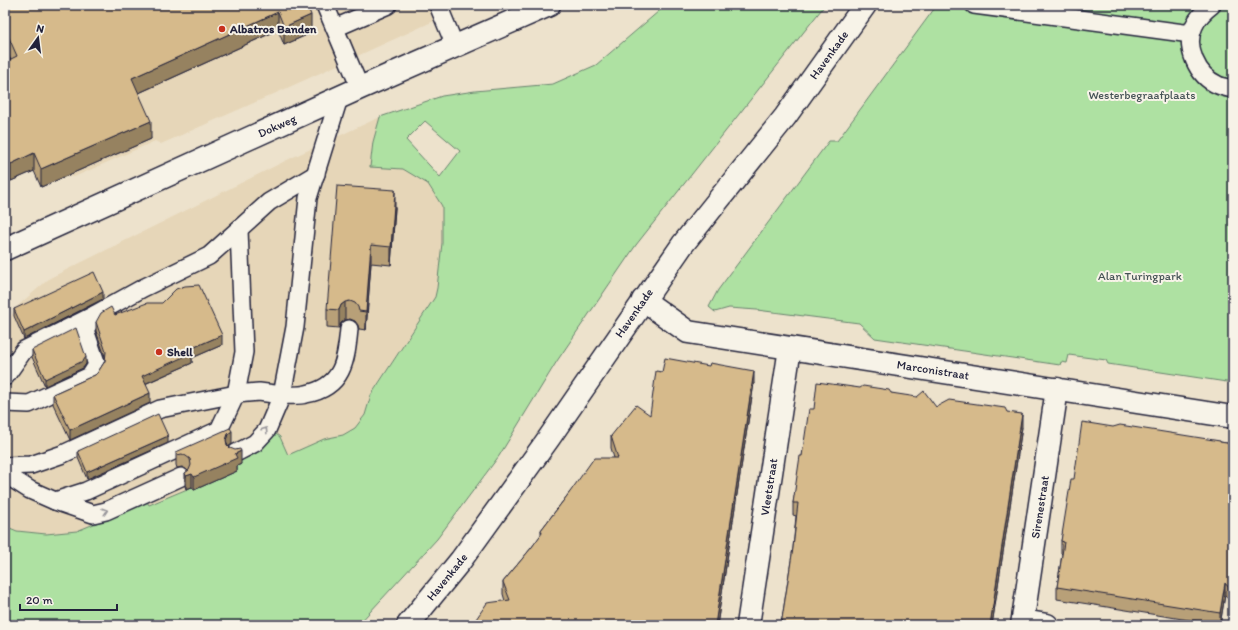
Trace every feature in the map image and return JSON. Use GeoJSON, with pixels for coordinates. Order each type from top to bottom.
{"type":"FeatureCollection","features":[{"type":"Feature","properties":{"kind":"street","name":"Dokweg"},"geometry":{"type":"LineString","coordinates":[[5,249],[360,88],[549,5]]}},
{"type":"Feature","properties":{"kind":"street","name":"Havenkade"},"geometry":{"type":"LineString","coordinates":[[408,625],[461,560],[683,244],[785,117],[865,5]]}},
{"type":"Feature","properties":{"kind":"street","name":"Marconistraat"},"geometry":{"type":"LineString","coordinates":[[643,300],[688,332],[1233,417]]}},
{"type":"Feature","properties":{"kind":"street","name":"Vleetstraat"},"geometry":{"type":"LineString","coordinates":[[748,625],[790,348]]}},
{"type":"Feature","properties":{"kind":"street","name":"Sirenestraat"},"geometry":{"type":"LineString","coordinates":[[1022,623],[1057,390]]}},
{"type":"Feature","properties":{"kind":"street"},"geometry":{"type":"LineString","coordinates":[[1022,623],[1047,625]]}},
{"type":"Feature","properties":{"kind":"lane"},"geometry":{"type":"LineString","coordinates":[[325,5],[360,88]]}},
{"type":"Feature","properties":{"kind":"lane"},"geometry":{"type":"LineString","coordinates":[[335,28],[388,5]]}},
{"type":"Feature","properties":{"kind":"lane"},"geometry":{"type":"LineString","coordinates":[[438,5],[456,46]]}},
{"type":"Feature","properties":{"kind":"lane"},"geometry":{"type":"LineString","coordinates":[[974,5],[1191,34]]}},
{"type":"Feature","properties":{"kind":"lane"},"geometry":{"type":"LineString","coordinates":[[1212,5],[1203,12],[1191,34],[1193,58],[1202,74],[1218,85],[1233,89]]}},
{"type":"Feature","properties":{"kind":"lane"},"geometry":{"type":"LineString","coordinates":[[236,453],[255,443],[267,430],[282,395],[296,327],[308,198],[339,98]]}},
{"type":"Feature","properties":{"kind":"lane"},"geometry":{"type":"LineString","coordinates":[[5,377],[24,350],[94,316],[142,288],[209,256],[270,202],[316,174]]}},
{"type":"Feature","properties":{"kind":"lane"},"geometry":{"type":"LineString","coordinates":[[55,501],[86,491],[219,430],[236,394],[244,352],[239,230]]}},
{"type":"Feature","properties":{"kind":"lane"},"geometry":{"type":"LineString","coordinates":[[5,403],[29,404],[90,376],[97,365],[85,330],[94,316]]}},
{"type":"Feature","properties":{"kind":"lane"},"geometry":{"type":"LineString","coordinates":[[5,466],[31,465],[63,454],[160,409],[236,394],[259,392],[282,395],[306,394],[327,387],[341,372],[346,354],[349,329]]}},
{"type":"Feature","properties":{"kind":"lane"},"geometry":{"type":"LineString","coordinates":[[5,474],[30,490],[55,501],[93,514],[106,511],[181,477]]}},
{"type":"Feature","properties":{"kind":"shaded area"},"geometry":{"type":"Polygon","coordinates":[[[5,5],[469,5],[161,144],[155,141],[74,177],[65,176],[41,187],[34,171],[11,181],[5,176],[5,5]]]}},
{"type":"Feature","properties":{"kind":"shaded area"},"geometry":{"type":"Polygon","coordinates":[[[380,117],[373,142],[371,166],[404,169],[428,184],[442,206],[442,243],[435,297],[371,394],[365,415],[355,428],[343,435],[324,439],[288,455],[280,437],[272,437],[258,453],[239,461],[241,464],[222,478],[194,490],[192,487],[149,505],[147,502],[77,531],[46,534],[17,531],[5,526],[5,335],[14,309],[50,278],[287,160],[380,117]]]}},
{"type":"Feature","properties":{"kind":"green space"},"geometry":{"type":"Polygon","coordinates":[[[666,5],[825,5],[636,245],[557,361],[499,456],[437,539],[358,625],[5,625],[5,526],[17,531],[46,534],[77,531],[147,502],[149,505],[192,487],[194,490],[241,464],[239,461],[260,450],[276,434],[280,437],[288,455],[324,439],[343,435],[355,428],[365,415],[371,395],[435,297],[442,243],[442,206],[428,184],[403,169],[370,167],[373,142],[380,117],[442,96],[475,91],[553,84],[596,65],[666,5]],[[425,121],[406,140],[440,177],[460,151],[425,121]]]}},
{"type":"Feature","properties":{"kind":"green space"},"geometry":{"type":"Polygon","coordinates":[[[937,5],[1233,5],[1233,383],[1108,364],[1106,360],[1069,355],[1067,363],[1061,362],[1060,365],[875,338],[859,323],[757,310],[729,308],[715,312],[709,307],[718,290],[829,141],[837,141],[937,5]]]}},
{"type":"Feature","properties":{"kind":"building"},"geometry":{"type":"Polygon","coordinates":[[[5,5],[307,5],[311,15],[284,27],[278,12],[132,78],[151,121],[41,169],[34,153],[11,164],[5,158],[5,62],[17,56],[5,29],[5,5]]]}},
{"type":"Feature","properties":{"kind":"building"},"geometry":{"type":"Polygon","coordinates":[[[337,186],[395,190],[391,247],[371,245],[366,312],[359,311],[355,303],[350,301],[341,305],[339,310],[327,309],[337,186]]]}},
{"type":"Feature","properties":{"kind":"building"},"geometry":{"type":"Polygon","coordinates":[[[94,272],[103,292],[24,332],[14,309],[94,272]]]}},
{"type":"Feature","properties":{"kind":"building"},"geometry":{"type":"Polygon","coordinates":[[[199,285],[222,335],[190,349],[192,353],[142,376],[150,393],[70,430],[53,394],[95,375],[105,361],[106,352],[96,322],[101,313],[111,307],[115,315],[147,303],[162,303],[176,289],[185,286],[199,285]]]}},
{"type":"Feature","properties":{"kind":"building"},"geometry":{"type":"Polygon","coordinates":[[[76,328],[86,357],[83,361],[45,379],[32,350],[76,328]]]}},
{"type":"Feature","properties":{"kind":"building"},"geometry":{"type":"Polygon","coordinates":[[[665,358],[709,366],[710,363],[754,371],[715,625],[472,625],[487,603],[510,600],[503,582],[532,547],[542,533],[541,530],[594,458],[618,458],[611,436],[636,405],[650,415],[656,371],[662,372],[665,358]]]}},
{"type":"Feature","properties":{"kind":"building"},"geometry":{"type":"Polygon","coordinates":[[[817,382],[860,388],[863,386],[889,390],[891,393],[917,397],[924,391],[936,407],[949,400],[1005,408],[1007,412],[1022,414],[990,625],[781,625],[793,548],[798,503],[793,503],[809,409],[814,409],[817,382]]]}},
{"type":"Feature","properties":{"kind":"building"},"geometry":{"type":"Polygon","coordinates":[[[158,414],[168,436],[87,472],[78,451],[158,414]]]}},
{"type":"Feature","properties":{"kind":"building"},"geometry":{"type":"Polygon","coordinates":[[[1082,422],[1113,427],[1120,425],[1233,444],[1233,593],[1225,583],[1220,613],[1057,587],[1064,542],[1061,541],[1071,479],[1074,479],[1082,422]]]}},
{"type":"Feature","properties":{"kind":"building"},"geometry":{"type":"Polygon","coordinates":[[[230,428],[232,431],[228,434],[226,440],[227,445],[235,450],[240,449],[241,451],[235,454],[237,458],[194,477],[192,474],[186,476],[185,473],[189,470],[191,465],[190,459],[182,454],[177,455],[176,452],[230,428]]]}},
{"type":"Feature","properties":{"kind":"place","name":"Albatros Banden"},"geometry":{"type":"Point","coordinates":[222,29]}},
{"type":"Feature","properties":{"kind":"place","name":"Shell"},"geometry":{"type":"Point","coordinates":[159,352]}},
{"type":"Feature","properties":{"kind":"park label","name":"Westerbegraafplaats"},"geometry":{"type":"Point","coordinates":[1142,95]}},
{"type":"Feature","properties":{"kind":"park label","name":"Alan Turingpark"},"geometry":{"type":"Point","coordinates":[1140,276]}}]}
